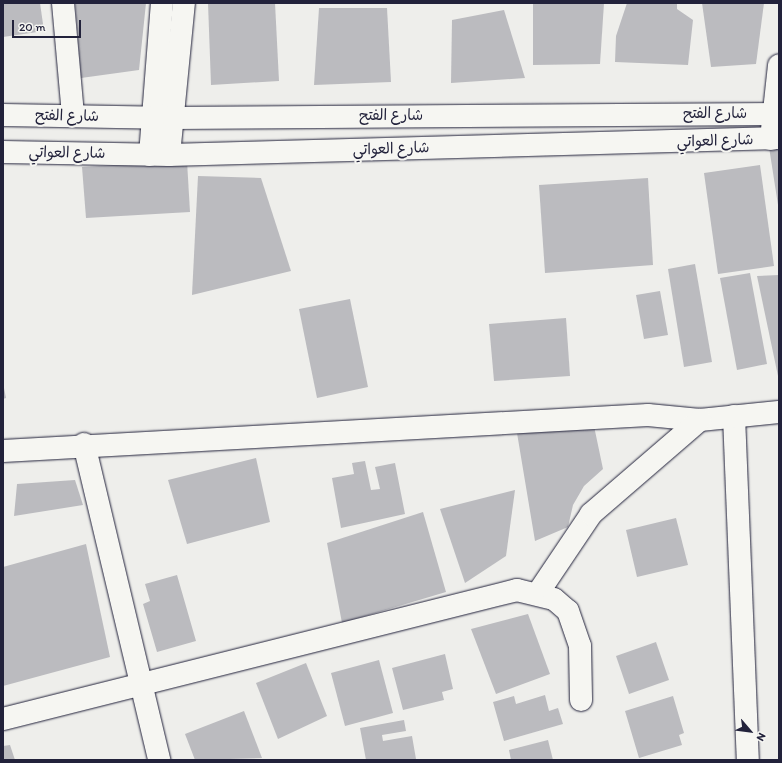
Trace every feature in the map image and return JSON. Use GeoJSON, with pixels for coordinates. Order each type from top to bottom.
{"type":"FeatureCollection","features":[{"type":"Feature","properties":{"kind":"street"},"geometry":{"type":"LineString","coordinates":[[63,3],[73,116]]}},
{"type":"Feature","properties":{"kind":"street"},"geometry":{"type":"LineString","coordinates":[[160,155],[163,118],[162,3]]}},
{"type":"Feature","properties":{"kind":"street"},"geometry":{"type":"LineString","coordinates":[[163,118],[184,3]]}},
{"type":"Feature","properties":{"kind":"street"},"geometry":{"type":"LineString","coordinates":[[775,139],[779,65]]}},
{"type":"Feature","properties":{"kind":"street","name":"شارع الفتح"},"geometry":{"type":"LineString","coordinates":[[3,115],[163,118],[777,114]]}},
{"type":"Feature","properties":{"kind":"street","name":"شارع العواتي"},"geometry":{"type":"LineString","coordinates":[[3,152],[160,155],[775,139]]}},
{"type":"Feature","properties":{"kind":"street"},"geometry":{"type":"LineString","coordinates":[[3,451],[84,444],[648,415],[700,420],[779,412]]}},
{"type":"Feature","properties":{"kind":"street"},"geometry":{"type":"LineString","coordinates":[[734,416],[748,760]]}},
{"type":"Feature","properties":{"kind":"street"},"geometry":{"type":"LineString","coordinates":[[538,593],[591,514],[700,420]]}},
{"type":"Feature","properties":{"kind":"street"},"geometry":{"type":"LineString","coordinates":[[84,444],[139,687],[159,760]]}},
{"type":"Feature","properties":{"kind":"street"},"geometry":{"type":"LineString","coordinates":[[3,719],[139,687],[518,590],[538,593],[554,599],[568,611],[576,627],[582,700]]}},
{"type":"Feature","properties":{"kind":"building"},"geometry":{"type":"Polygon","coordinates":[[[3,3],[40,3],[44,31],[3,37],[3,3]]]}},
{"type":"Feature","properties":{"kind":"building"},"geometry":{"type":"Polygon","coordinates":[[[75,3],[146,3],[139,70],[81,78],[75,3]]]}},
{"type":"Feature","properties":{"kind":"building"},"geometry":{"type":"Polygon","coordinates":[[[208,3],[275,3],[279,81],[211,85],[208,3]]]}},
{"type":"Feature","properties":{"kind":"building"},"geometry":{"type":"Polygon","coordinates":[[[533,3],[604,3],[600,64],[533,65],[533,3]]]}},
{"type":"Feature","properties":{"kind":"building"},"geometry":{"type":"Polygon","coordinates":[[[627,3],[677,3],[677,9],[693,20],[688,65],[615,62],[616,36],[627,3]]]}},
{"type":"Feature","properties":{"kind":"building"},"geometry":{"type":"Polygon","coordinates":[[[702,3],[764,3],[756,64],[711,67],[702,3]]]}},
{"type":"Feature","properties":{"kind":"building"},"geometry":{"type":"Polygon","coordinates":[[[319,8],[387,8],[391,82],[314,85],[319,8]]]}},
{"type":"Feature","properties":{"kind":"building"},"geometry":{"type":"Polygon","coordinates":[[[504,10],[525,78],[451,83],[452,20],[504,10]]]}},
{"type":"Feature","properties":{"kind":"building"},"geometry":{"type":"Polygon","coordinates":[[[769,147],[779,147],[779,205],[778,205],[769,147]]]}},
{"type":"Feature","properties":{"kind":"building"},"geometry":{"type":"Polygon","coordinates":[[[187,161],[190,212],[86,218],[82,167],[187,161]]]}},
{"type":"Feature","properties":{"kind":"building"},"geometry":{"type":"Polygon","coordinates":[[[760,165],[774,266],[718,274],[704,173],[760,165]]]}},
{"type":"Feature","properties":{"kind":"building"},"geometry":{"type":"Polygon","coordinates":[[[198,176],[261,178],[291,271],[192,295],[198,176]]]}},
{"type":"Feature","properties":{"kind":"building"},"geometry":{"type":"Polygon","coordinates":[[[648,178],[653,265],[545,273],[539,185],[648,178]]]}},
{"type":"Feature","properties":{"kind":"building"},"geometry":{"type":"Polygon","coordinates":[[[695,264],[712,362],[684,367],[668,269],[695,264]]]}},
{"type":"Feature","properties":{"kind":"building"},"geometry":{"type":"Polygon","coordinates":[[[750,273],[767,364],[737,370],[720,278],[750,273]]]}},
{"type":"Feature","properties":{"kind":"building"},"geometry":{"type":"Polygon","coordinates":[[[779,275],[779,376],[778,376],[757,276],[779,275]]]}},
{"type":"Feature","properties":{"kind":"building"},"geometry":{"type":"Polygon","coordinates":[[[660,291],[668,335],[644,339],[636,295],[660,291]]]}},
{"type":"Feature","properties":{"kind":"building"},"geometry":{"type":"Polygon","coordinates":[[[350,299],[368,387],[317,398],[299,309],[350,299]]]}},
{"type":"Feature","properties":{"kind":"building"},"geometry":{"type":"Polygon","coordinates":[[[566,318],[570,376],[494,381],[489,324],[566,318]]]}},
{"type":"Feature","properties":{"kind":"building"},"geometry":{"type":"Polygon","coordinates":[[[3,388],[6,398],[3,399],[3,388]]]}},
{"type":"Feature","properties":{"kind":"building"},"geometry":{"type":"Polygon","coordinates":[[[594,426],[603,469],[584,486],[573,505],[568,527],[535,541],[517,433],[594,426]]]}},
{"type":"Feature","properties":{"kind":"building"},"geometry":{"type":"Polygon","coordinates":[[[256,458],[270,522],[187,544],[168,480],[256,458]]]}},
{"type":"Feature","properties":{"kind":"building"},"geometry":{"type":"Polygon","coordinates":[[[365,461],[371,490],[380,489],[375,467],[395,463],[405,514],[341,528],[332,478],[354,474],[352,463],[365,461]]]}},
{"type":"Feature","properties":{"kind":"building"},"geometry":{"type":"Polygon","coordinates":[[[75,480],[83,505],[14,516],[17,484],[75,480]]]}},
{"type":"Feature","properties":{"kind":"building"},"geometry":{"type":"Polygon","coordinates":[[[515,490],[506,556],[465,583],[440,509],[515,490]]]}},
{"type":"Feature","properties":{"kind":"building"},"geometry":{"type":"Polygon","coordinates":[[[423,512],[446,592],[342,623],[327,543],[423,512]]]}},
{"type":"Feature","properties":{"kind":"building"},"geometry":{"type":"Polygon","coordinates":[[[676,518],[688,565],[637,577],[626,530],[676,518]]]}},
{"type":"Feature","properties":{"kind":"building"},"geometry":{"type":"Polygon","coordinates":[[[86,544],[110,657],[3,686],[3,567],[86,544]]]}},
{"type":"Feature","properties":{"kind":"building"},"geometry":{"type":"Polygon","coordinates":[[[177,575],[196,641],[157,652],[143,604],[150,601],[145,584],[177,575]]]}},
{"type":"Feature","properties":{"kind":"building"},"geometry":{"type":"Polygon","coordinates":[[[528,614],[550,674],[496,694],[471,629],[528,614]]]}},
{"type":"Feature","properties":{"kind":"building"},"geometry":{"type":"Polygon","coordinates":[[[656,642],[669,680],[629,694],[616,656],[656,642]]]}},
{"type":"Feature","properties":{"kind":"building"},"geometry":{"type":"Polygon","coordinates":[[[445,654],[453,689],[442,692],[444,700],[403,710],[392,668],[445,654]]]}},
{"type":"Feature","properties":{"kind":"building"},"geometry":{"type":"Polygon","coordinates":[[[379,660],[393,713],[345,726],[331,673],[379,660]]]}},
{"type":"Feature","properties":{"kind":"building"},"geometry":{"type":"Polygon","coordinates":[[[306,663],[327,716],[278,739],[256,683],[306,663]]]}},
{"type":"Feature","properties":{"kind":"building"},"geometry":{"type":"Polygon","coordinates":[[[545,695],[549,711],[558,708],[563,724],[504,741],[493,702],[514,696],[516,704],[545,695]]]}},
{"type":"Feature","properties":{"kind":"building"},"geometry":{"type":"Polygon","coordinates":[[[673,696],[684,733],[679,735],[682,745],[639,758],[625,711],[673,696]]]}},
{"type":"Feature","properties":{"kind":"building"},"geometry":{"type":"Polygon","coordinates":[[[244,711],[262,758],[195,760],[185,734],[244,711]]]}},
{"type":"Feature","properties":{"kind":"building"},"geometry":{"type":"Polygon","coordinates":[[[404,720],[406,731],[382,735],[383,741],[412,736],[416,759],[423,760],[366,760],[360,728],[404,720]]]}},
{"type":"Feature","properties":{"kind":"building"},"geometry":{"type":"Polygon","coordinates":[[[548,740],[553,760],[511,760],[509,750],[548,740]]]}},
{"type":"Feature","properties":{"kind":"building"},"geometry":{"type":"Polygon","coordinates":[[[10,745],[15,760],[3,760],[3,746],[10,745]]]}}]}
